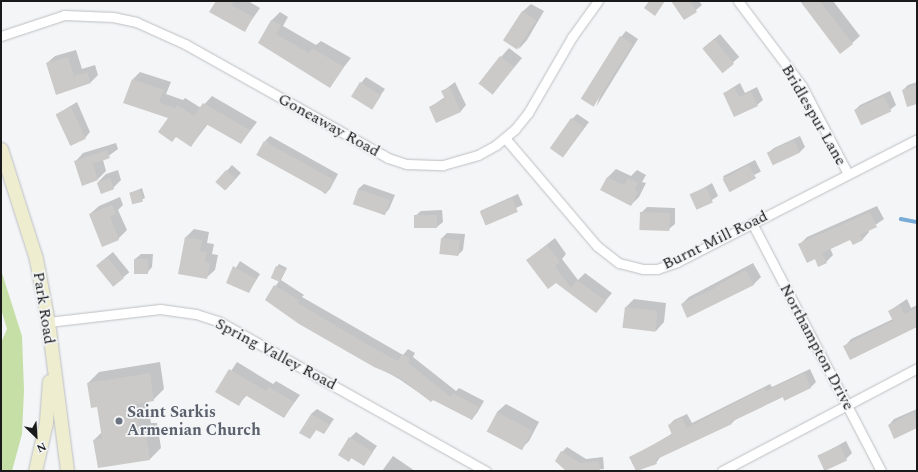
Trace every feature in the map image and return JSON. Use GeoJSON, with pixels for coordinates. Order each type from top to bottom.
{"type":"FeatureCollection","features":[{"type":"Feature","properties":{"kind":"main road","name":"Park Road"},"geometry":{"type":"LineString","coordinates":[[1,149],[28,227],[48,322],[67,471]]}},
{"type":"Feature","properties":{"kind":"main road"},"geometry":{"type":"LineString","coordinates":[[35,471],[46,422],[51,345]]}},
{"type":"Feature","properties":{"kind":"street","name":"Goneaway Road"},"geometry":{"type":"LineString","coordinates":[[1,36],[64,15],[113,17],[136,22],[185,44],[388,158],[407,164],[443,165],[462,161],[478,155],[505,138],[528,113],[572,37],[598,1]]}},
{"type":"Feature","properties":{"kind":"street","name":"Bridlespur Lane"},"geometry":{"type":"LineString","coordinates":[[738,1],[802,86],[847,172]]}},
{"type":"Feature","properties":{"kind":"street","name":"Burnt Mill Road"},"geometry":{"type":"LineString","coordinates":[[505,138],[597,246],[619,263],[634,268],[657,268],[678,262],[847,172],[917,138]]}},
{"type":"Feature","properties":{"kind":"street","name":"Northampton Drive"},"geometry":{"type":"LineString","coordinates":[[752,223],[881,471]]}},
{"type":"Feature","properties":{"kind":"street","name":"Spring Valley Road"},"geometry":{"type":"LineString","coordinates":[[48,322],[160,309],[196,314],[220,322],[486,471]]}},
{"type":"Feature","properties":{"kind":"street"},"geometry":{"type":"LineString","coordinates":[[722,471],[917,368]]}},
{"type":"Feature","properties":{"kind":"green space"},"geometry":{"type":"Polygon","coordinates":[[[1,270],[22,336],[24,390],[22,434],[12,471],[1,471],[1,343],[7,329],[1,309],[1,270]]]}},
{"type":"Feature","properties":{"kind":"building"},"geometry":{"type":"Polygon","coordinates":[[[216,1],[234,1],[232,5],[253,17],[245,32],[209,12],[216,1]]]}},
{"type":"Feature","properties":{"kind":"building"},"geometry":{"type":"Polygon","coordinates":[[[649,1],[665,1],[655,16],[644,8],[649,1]]]}},
{"type":"Feature","properties":{"kind":"building"},"geometry":{"type":"Polygon","coordinates":[[[671,1],[690,1],[697,12],[684,20],[671,1]]]}},
{"type":"Feature","properties":{"kind":"building"},"geometry":{"type":"Polygon","coordinates":[[[800,1],[820,1],[853,44],[840,54],[800,1]]]}},
{"type":"Feature","properties":{"kind":"building"},"geometry":{"type":"Polygon","coordinates":[[[522,11],[536,20],[517,50],[503,40],[522,11]]]}},
{"type":"Feature","properties":{"kind":"building"},"geometry":{"type":"Polygon","coordinates":[[[271,20],[281,25],[276,34],[309,53],[312,48],[344,67],[330,88],[258,43],[271,20]]]}},
{"type":"Feature","properties":{"kind":"building"},"geometry":{"type":"Polygon","coordinates":[[[620,36],[633,44],[594,107],[581,99],[620,36]]]}},
{"type":"Feature","properties":{"kind":"building"},"geometry":{"type":"Polygon","coordinates":[[[714,39],[734,64],[722,73],[702,48],[714,39]]]}},
{"type":"Feature","properties":{"kind":"building"},"geometry":{"type":"Polygon","coordinates":[[[500,56],[514,67],[493,95],[478,84],[500,56]]]}},
{"type":"Feature","properties":{"kind":"building"},"geometry":{"type":"Polygon","coordinates":[[[68,57],[74,76],[87,72],[91,83],[56,95],[46,63],[68,57]]]}},
{"type":"Feature","properties":{"kind":"building"},"geometry":{"type":"Polygon","coordinates":[[[132,79],[164,90],[159,102],[175,108],[177,105],[194,116],[203,103],[250,130],[241,144],[206,124],[191,147],[176,137],[172,142],[158,132],[168,118],[123,103],[132,79]]]}},
{"type":"Feature","properties":{"kind":"building"},"geometry":{"type":"Polygon","coordinates":[[[360,82],[381,95],[372,110],[351,96],[360,82]]]}},
{"type":"Feature","properties":{"kind":"building"},"geometry":{"type":"Polygon","coordinates":[[[917,85],[917,104],[907,107],[902,90],[917,85]]]}},
{"type":"Feature","properties":{"kind":"building"},"geometry":{"type":"Polygon","coordinates":[[[450,87],[461,112],[436,123],[429,107],[445,99],[441,91],[450,87]]]}},
{"type":"Feature","properties":{"kind":"building"},"geometry":{"type":"Polygon","coordinates":[[[735,88],[739,97],[751,92],[758,106],[734,117],[723,93],[735,88]]]}},
{"type":"Feature","properties":{"kind":"building"},"geometry":{"type":"Polygon","coordinates":[[[884,96],[891,111],[861,125],[854,110],[884,96]]]}},
{"type":"Feature","properties":{"kind":"building"},"geometry":{"type":"Polygon","coordinates":[[[71,107],[86,139],[70,146],[56,114],[71,107]]]}},
{"type":"Feature","properties":{"kind":"building"},"geometry":{"type":"Polygon","coordinates":[[[571,118],[584,127],[563,157],[550,148],[571,118]]]}},
{"type":"Feature","properties":{"kind":"building"},"geometry":{"type":"Polygon","coordinates":[[[794,140],[800,153],[773,165],[767,153],[794,140]]]}},
{"type":"Feature","properties":{"kind":"building"},"geometry":{"type":"Polygon","coordinates":[[[264,141],[334,180],[326,194],[256,155],[264,141]]]}},
{"type":"Feature","properties":{"kind":"building"},"geometry":{"type":"Polygon","coordinates":[[[107,150],[110,158],[93,164],[98,180],[82,186],[74,161],[107,150]]]}},
{"type":"Feature","properties":{"kind":"building"},"geometry":{"type":"Polygon","coordinates":[[[749,165],[756,178],[730,192],[723,179],[749,165]]]}},
{"type":"Feature","properties":{"kind":"building"},"geometry":{"type":"Polygon","coordinates":[[[226,170],[236,179],[225,191],[215,182],[226,170]]]}},
{"type":"Feature","properties":{"kind":"building"},"geometry":{"type":"Polygon","coordinates":[[[607,177],[624,185],[628,178],[638,183],[635,190],[638,192],[631,206],[600,190],[607,177]]]}},
{"type":"Feature","properties":{"kind":"building"},"geometry":{"type":"Polygon","coordinates":[[[110,178],[114,189],[101,194],[97,183],[110,178]]]}},
{"type":"Feature","properties":{"kind":"building"},"geometry":{"type":"Polygon","coordinates":[[[706,187],[713,203],[696,210],[690,194],[706,187]]]}},
{"type":"Feature","properties":{"kind":"building"},"geometry":{"type":"Polygon","coordinates":[[[358,189],[390,200],[385,215],[353,204],[358,189]]]}},
{"type":"Feature","properties":{"kind":"building"},"geometry":{"type":"Polygon","coordinates":[[[140,190],[143,202],[132,204],[129,193],[140,190]]]}},
{"type":"Feature","properties":{"kind":"building"},"geometry":{"type":"Polygon","coordinates":[[[512,198],[518,212],[486,225],[480,212],[512,198]]]}},
{"type":"Feature","properties":{"kind":"building"},"geometry":{"type":"Polygon","coordinates":[[[112,205],[116,214],[110,216],[119,240],[102,247],[89,214],[112,205]]]}},
{"type":"Feature","properties":{"kind":"building"},"geometry":{"type":"Polygon","coordinates":[[[640,212],[670,213],[669,231],[639,230],[640,212]]]}},
{"type":"Feature","properties":{"kind":"building"},"geometry":{"type":"Polygon","coordinates":[[[870,212],[877,227],[860,235],[863,240],[853,245],[850,240],[822,253],[827,263],[818,267],[815,259],[807,263],[798,244],[870,212]]]}},
{"type":"Feature","properties":{"kind":"building"},"geometry":{"type":"Polygon","coordinates":[[[414,215],[437,215],[437,228],[414,228],[414,215]]]}},
{"type":"Feature","properties":{"kind":"building"},"geometry":{"type":"Polygon","coordinates":[[[185,237],[202,240],[200,251],[207,252],[205,262],[210,263],[207,279],[178,274],[185,237]]]}},
{"type":"Feature","properties":{"kind":"building"},"geometry":{"type":"Polygon","coordinates":[[[441,238],[460,240],[458,256],[439,254],[441,238]]]}},
{"type":"Feature","properties":{"kind":"building"},"geometry":{"type":"Polygon","coordinates":[[[547,245],[560,262],[555,266],[571,288],[577,280],[606,301],[596,313],[556,283],[548,289],[526,260],[547,245]]]}},
{"type":"Feature","properties":{"kind":"building"},"geometry":{"type":"Polygon","coordinates":[[[107,257],[124,278],[113,287],[96,266],[107,257]]]}},
{"type":"Feature","properties":{"kind":"building"},"geometry":{"type":"Polygon","coordinates":[[[134,259],[148,259],[148,274],[134,274],[134,259]]]}},
{"type":"Feature","properties":{"kind":"building"},"geometry":{"type":"Polygon","coordinates":[[[233,266],[256,279],[249,293],[226,283],[233,266]]]}},
{"type":"Feature","properties":{"kind":"building"},"geometry":{"type":"Polygon","coordinates":[[[276,266],[285,270],[280,282],[271,278],[276,266]]]}},
{"type":"Feature","properties":{"kind":"building"},"geometry":{"type":"Polygon","coordinates":[[[746,270],[754,285],[687,318],[681,304],[715,288],[714,287],[746,270]]]}},
{"type":"Feature","properties":{"kind":"building"},"geometry":{"type":"Polygon","coordinates":[[[274,285],[299,300],[298,303],[370,346],[398,361],[402,354],[410,358],[408,363],[451,397],[453,393],[479,407],[472,420],[433,400],[431,402],[400,378],[374,367],[299,324],[265,300],[274,285]]]}},
{"type":"Feature","properties":{"kind":"building"},"geometry":{"type":"Polygon","coordinates":[[[900,305],[904,314],[917,308],[917,327],[850,360],[843,346],[893,321],[888,311],[900,305]]]}},
{"type":"Feature","properties":{"kind":"building"},"geometry":{"type":"Polygon","coordinates":[[[625,307],[658,311],[655,332],[622,328],[625,307]]]}},
{"type":"Feature","properties":{"kind":"building"},"geometry":{"type":"Polygon","coordinates":[[[229,369],[266,391],[269,387],[294,402],[284,418],[245,395],[239,406],[215,392],[229,369]]]}},
{"type":"Feature","properties":{"kind":"building","name":"Saint Sarkis Armenian Church"},"geometry":{"type":"Polygon","coordinates":[[[150,373],[154,401],[136,404],[140,434],[146,433],[150,460],[98,468],[93,440],[102,438],[97,407],[91,408],[87,383],[150,373]]]}},
{"type":"Feature","properties":{"kind":"building"},"geometry":{"type":"Polygon","coordinates":[[[805,373],[811,388],[784,401],[783,397],[731,422],[732,424],[655,460],[657,464],[636,471],[629,457],[672,435],[668,425],[682,418],[687,428],[764,388],[766,391],[805,373]]]}},
{"type":"Feature","properties":{"kind":"building"},"geometry":{"type":"Polygon","coordinates":[[[497,412],[532,431],[522,450],[487,431],[497,412]]]}},
{"type":"Feature","properties":{"kind":"building"},"geometry":{"type":"Polygon","coordinates":[[[914,412],[917,428],[894,439],[888,425],[914,412]]]}},
{"type":"Feature","properties":{"kind":"building"},"geometry":{"type":"Polygon","coordinates":[[[311,414],[330,425],[324,434],[316,430],[310,439],[299,433],[311,414]]]}},
{"type":"Feature","properties":{"kind":"building"},"geometry":{"type":"Polygon","coordinates":[[[349,437],[373,452],[364,466],[351,458],[349,462],[338,455],[349,437]]]}},
{"type":"Feature","properties":{"kind":"building"},"geometry":{"type":"Polygon","coordinates":[[[840,445],[847,460],[825,471],[817,456],[840,445]]]}},
{"type":"Feature","properties":{"kind":"building"},"geometry":{"type":"Polygon","coordinates":[[[561,451],[580,463],[599,461],[600,471],[566,471],[555,461],[561,451]]]}},
{"type":"Feature","properties":{"kind":"waterway"},"geometry":{"type":"LineString","coordinates":[[901,219],[917,222]]}},
{"type":"Feature","properties":{"kind":"place","name":"Saint Sarkis Armenian Church"},"geometry":{"type":"Point","coordinates":[119,421]}}]}
